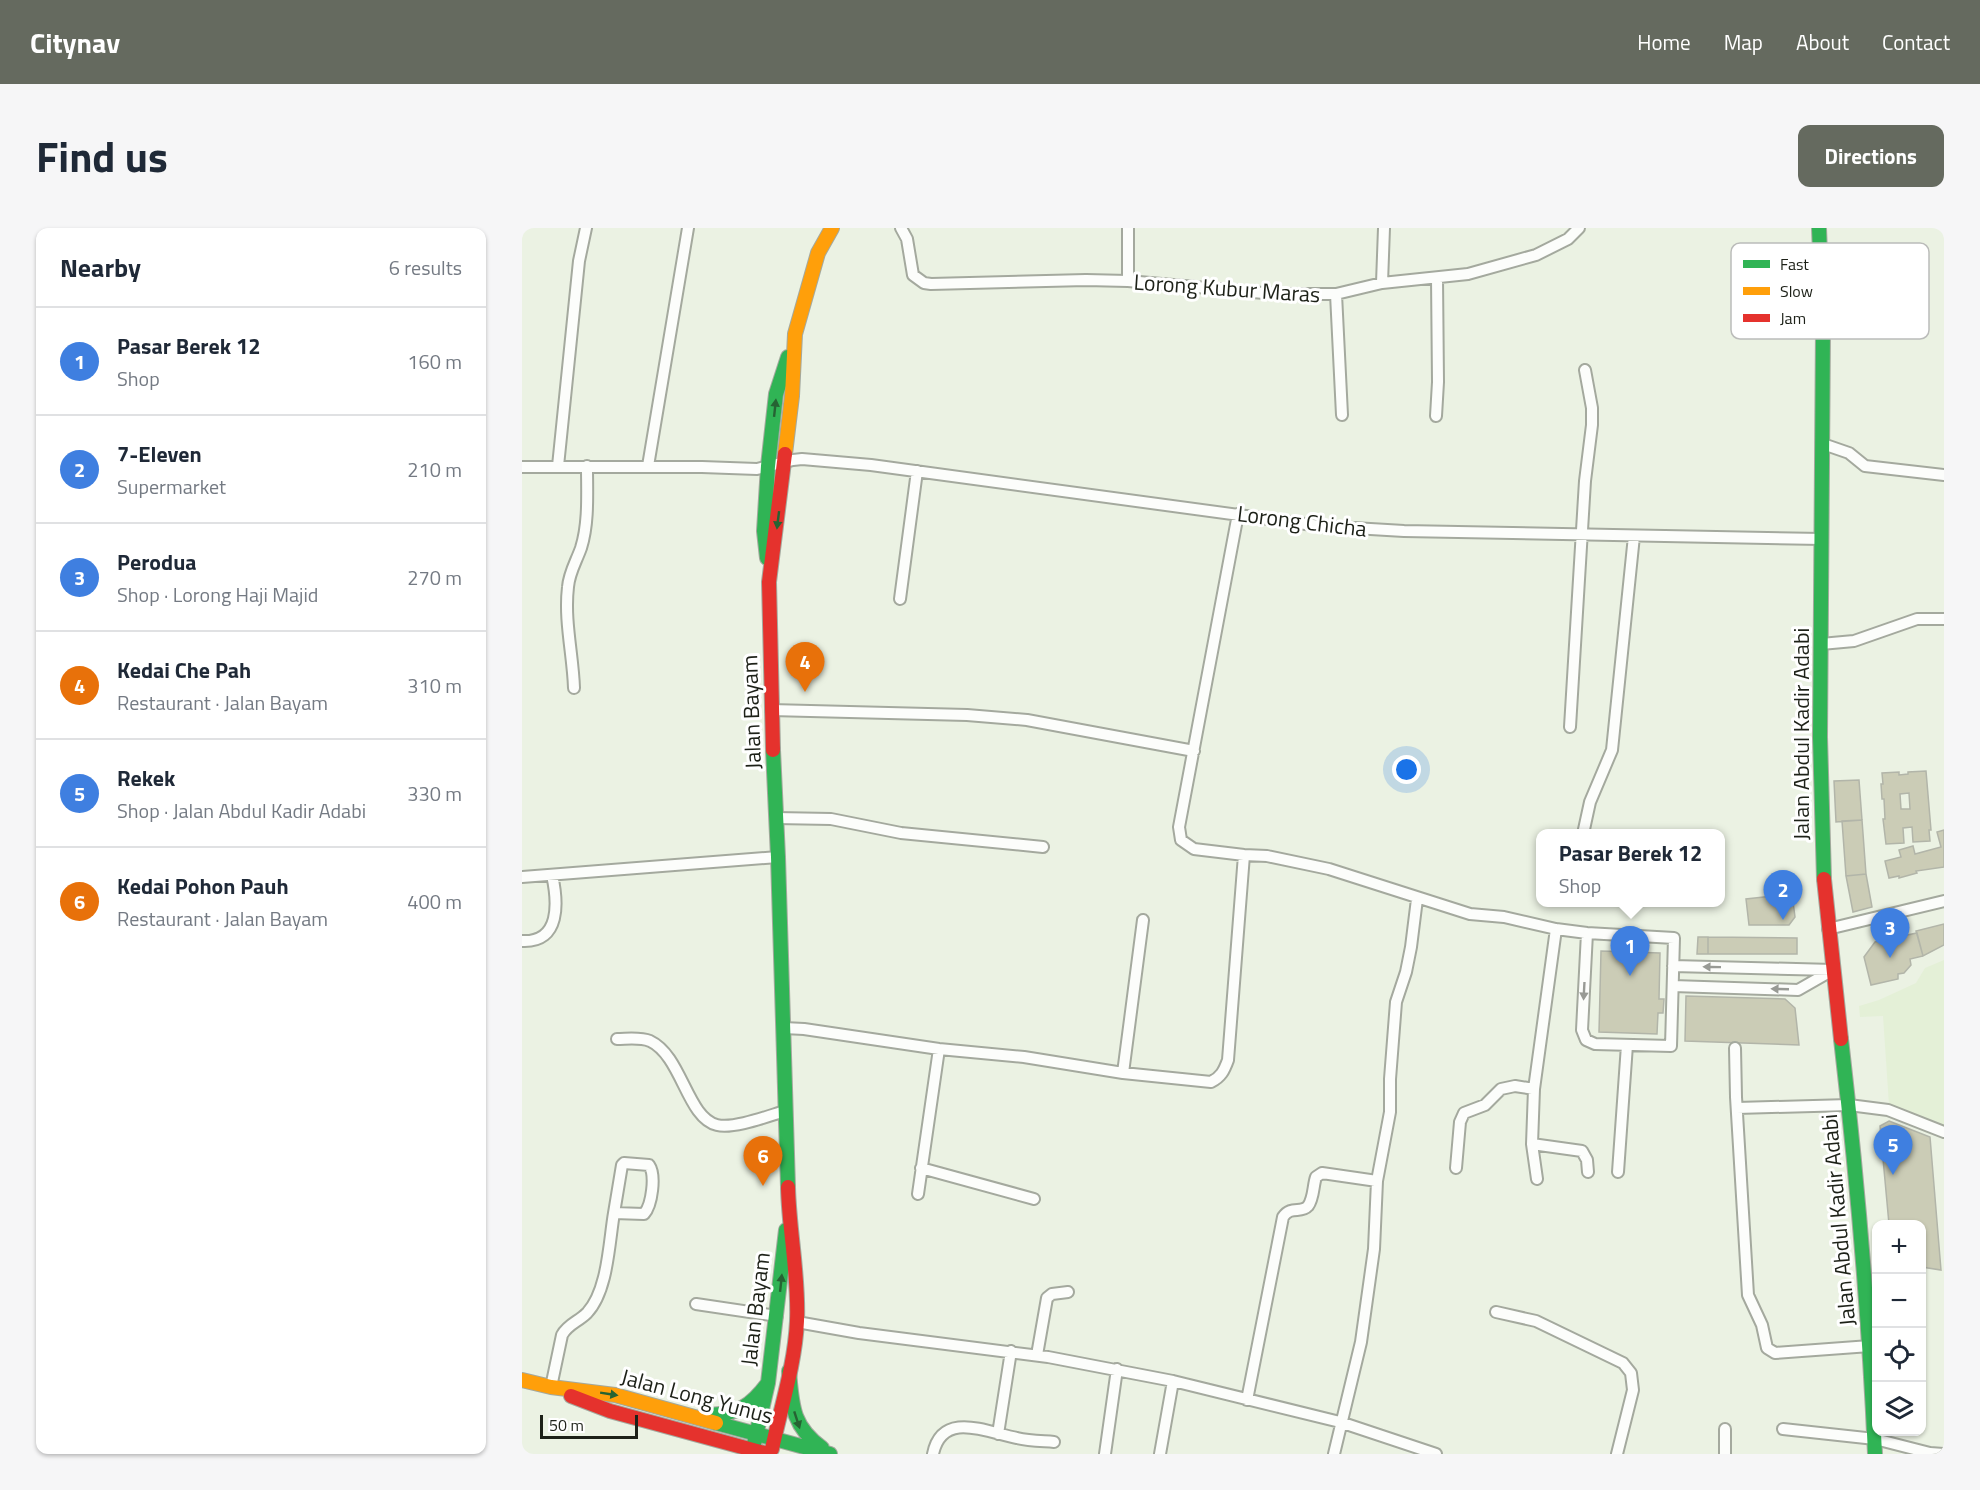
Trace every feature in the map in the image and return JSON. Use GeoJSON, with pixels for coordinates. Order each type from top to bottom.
{"type":"FeatureCollection","features":[{"type":"Feature","properties":{"kind":"main road","name":"Jalan Bayam"},"geometry":{"type":"LineString","coordinates":[[769,1454],[789,1371],[797,1322],[797,1286],[788,1203],[784,1029],[771,710],[769,582],[792,396],[795,334],[811,273],[818,253],[832,228]]}},
{"type":"Feature","properties":{"kind":"main road","name":"Jalan Abdul Kadir Adabi"},"geometry":{"type":"LineString","coordinates":[[1819,228],[1820,243]]}},
{"type":"Feature","properties":{"kind":"main road"},"geometry":{"type":"LineString","coordinates":[[769,582],[764,531],[768,466],[776,394],[795,334]]}},
{"type":"Feature","properties":{"kind":"main road","name":"Jalan Abdul Kadir Adabi"},"geometry":{"type":"LineString","coordinates":[[1823,339],[1820,809],[1828,929],[1849,1105],[1870,1346],[1875,1454]]}},
{"type":"Feature","properties":{"kind":"main road","name":"Jalan Bayam"},"geometry":{"type":"LineString","coordinates":[[752,1452],[768,1383],[788,1203]]}},
{"type":"Feature","properties":{"kind":"main road"},"geometry":{"type":"LineString","coordinates":[[789,1371],[794,1409],[801,1432],[830,1454]]}},
{"type":"Feature","properties":{"kind":"main road","name":"Jalan Long Yunus"},"geometry":{"type":"LineString","coordinates":[[522,1380],[551,1387],[615,1395],[830,1454]]}},
{"type":"Feature","properties":{"kind":"main road"},"geometry":{"type":"LineString","coordinates":[[689,1415],[725,1415],[738,1412],[758,1397],[768,1383]]}},
{"type":"Feature","properties":{"kind":"main road","name":"Jalan Long Yunus"},"geometry":{"type":"LineString","coordinates":[[551,1387],[610,1411],[752,1452],[769,1454]]}},
{"type":"Feature","properties":{"kind":"main road"},"geometry":{"type":"LineString","coordinates":[[685,1432],[712,1443],[726,1454]]}},
{"type":"Feature","properties":{"kind":"street"},"geometry":{"type":"LineString","coordinates":[[558,466],[579,261],[586,228]]}},
{"type":"Feature","properties":{"kind":"street"},"geometry":{"type":"LineString","coordinates":[[648,466],[688,228]]}},
{"type":"Feature","properties":{"kind":"street","name":"Lorong Kubur Maras"},"geometry":{"type":"LineString","coordinates":[[901,228],[906,239],[911,270],[915,278],[932,284],[1128,281],[1274,294],[1336,294],[1382,283],[1468,274],[1536,255],[1568,239],[1579,228]]}},
{"type":"Feature","properties":{"kind":"street"},"geometry":{"type":"LineString","coordinates":[[1128,228],[1128,281]]}},
{"type":"Feature","properties":{"kind":"street"},"geometry":{"type":"LineString","coordinates":[[1382,283],[1384,228]]}},
{"type":"Feature","properties":{"kind":"street"},"geometry":{"type":"LineString","coordinates":[[1436,416],[1437,278]]}},
{"type":"Feature","properties":{"kind":"street"},"geometry":{"type":"LineString","coordinates":[[1336,294],[1342,415]]}},
{"type":"Feature","properties":{"kind":"street"},"geometry":{"type":"LineString","coordinates":[[1570,727],[1585,481],[1592,425],[1592,408],[1585,370]]}},
{"type":"Feature","properties":{"kind":"street"},"geometry":{"type":"LineString","coordinates":[[1823,444],[1850,453],[1861,465],[1869,468],[1944,475]]}},
{"type":"Feature","properties":{"kind":"street","name":"Lorong Chicha"},"geometry":{"type":"LineString","coordinates":[[522,466],[757,469],[802,459],[872,465],[1320,525],[1404,531],[1822,539]]}},
{"type":"Feature","properties":{"kind":"street"},"geometry":{"type":"LineString","coordinates":[[574,688],[573,661],[568,636],[568,588],[572,567],[581,548],[585,525],[587,466]]}},
{"type":"Feature","properties":{"kind":"street"},"geometry":{"type":"LineString","coordinates":[[900,599],[917,471]]}},
{"type":"Feature","properties":{"kind":"street"},"geometry":{"type":"LineString","coordinates":[[1238,514],[1179,827],[1181,840],[1194,849],[1267,856],[1329,869],[1417,899],[1470,914],[1504,917],[1556,930],[1674,938],[1671,1046],[1595,1044],[1586,1040],[1583,1035],[1587,933]]}},
{"type":"Feature","properties":{"kind":"street"},"geometry":{"type":"LineString","coordinates":[[1584,829],[1590,802],[1609,762],[1617,721],[1634,536]]}},
{"type":"Feature","properties":{"kind":"street"},"geometry":{"type":"LineString","coordinates":[[1821,644],[1854,641],[1917,619],[1944,619]]}},
{"type":"Feature","properties":{"kind":"street"},"geometry":{"type":"LineString","coordinates":[[771,710],[967,714],[1027,720],[1194,751]]}},
{"type":"Feature","properties":{"kind":"street"},"geometry":{"type":"LineString","coordinates":[[776,818],[831,819],[901,833],[1043,847]]}},
{"type":"Feature","properties":{"kind":"street"},"geometry":{"type":"LineString","coordinates":[[784,1029],[804,1029],[939,1049],[1024,1057],[1210,1082],[1219,1078],[1228,1060],[1245,855]]}},
{"type":"Feature","properties":{"kind":"street"},"geometry":{"type":"LineString","coordinates":[[522,877],[778,857]]}},
{"type":"Feature","properties":{"kind":"street"},"geometry":{"type":"LineString","coordinates":[[522,941],[535,942],[544,937],[550,928],[557,903],[552,875]]}},
{"type":"Feature","properties":{"kind":"street"},"geometry":{"type":"LineString","coordinates":[[1334,1454],[1361,1342],[1374,1249],[1377,1181],[1390,1112],[1389,1079],[1396,1002],[1406,972],[1417,899]]}},
{"type":"Feature","properties":{"kind":"street"},"geometry":{"type":"LineString","coordinates":[[1828,929],[1944,901]]}},
{"type":"Feature","properties":{"kind":"street"},"geometry":{"type":"LineString","coordinates":[[1123,1072],[1143,920]]}},
{"type":"Feature","properties":{"kind":"street"},"geometry":{"type":"LineString","coordinates":[[1537,1179],[1532,1144],[1534,1089],[1556,930]]}},
{"type":"Feature","properties":{"kind":"street"},"geometry":{"type":"LineString","coordinates":[[1673,966],[1833,970]]}},
{"type":"Feature","properties":{"kind":"street"},"geometry":{"type":"LineString","coordinates":[[1673,986],[1798,990],[1833,970]]}},
{"type":"Feature","properties":{"kind":"street"},"geometry":{"type":"LineString","coordinates":[[617,1039],[648,1040],[661,1048],[672,1062],[700,1114],[709,1123],[720,1126],[732,1125],[785,1111]]}},
{"type":"Feature","properties":{"kind":"street"},"geometry":{"type":"LineString","coordinates":[[1618,1172],[1627,1045]]}},
{"type":"Feature","properties":{"kind":"street"},"geometry":{"type":"LineString","coordinates":[[1735,1048],[1748,1295],[1762,1325],[1767,1348],[1771,1352],[1778,1353],[1870,1346]]}},
{"type":"Feature","properties":{"kind":"street"},"geometry":{"type":"LineString","coordinates":[[918,1194],[939,1049]]}},
{"type":"Feature","properties":{"kind":"street"},"geometry":{"type":"LineString","coordinates":[[1456,1168],[1460,1122],[1464,1113],[1485,1105],[1501,1089],[1515,1086],[1534,1089]]}},
{"type":"Feature","properties":{"kind":"street"},"geometry":{"type":"LineString","coordinates":[[1737,1108],[1849,1105],[1888,1110],[1944,1132]]}},
{"type":"Feature","properties":{"kind":"street"},"geometry":{"type":"LineString","coordinates":[[1532,1144],[1582,1151],[1587,1160],[1588,1172]]}},
{"type":"Feature","properties":{"kind":"street"},"geometry":{"type":"LineString","coordinates":[[551,1387],[562,1335],[566,1328],[586,1314],[602,1285],[614,1213],[622,1165],[624,1163],[649,1165],[653,1173],[648,1209],[644,1214],[614,1213]]}},
{"type":"Feature","properties":{"kind":"street"},"geometry":{"type":"LineString","coordinates":[[921,1168],[1034,1199]]}},
{"type":"Feature","properties":{"kind":"street"},"geometry":{"type":"LineString","coordinates":[[1247,1400],[1283,1217],[1293,1209],[1302,1210],[1308,1207],[1316,1177],[1322,1173],[1377,1181]]}},
{"type":"Feature","properties":{"kind":"street"},"geometry":{"type":"LineString","coordinates":[[1037,1355],[1047,1298],[1052,1294],[1068,1292]]}},
{"type":"Feature","properties":{"kind":"street"},"geometry":{"type":"LineString","coordinates":[[696,1304],[741,1313],[777,1316]]}},
{"type":"Feature","properties":{"kind":"street"},"geometry":{"type":"LineString","coordinates":[[1496,1312],[1536,1321],[1623,1364],[1631,1373],[1633,1390],[1617,1454]]}},
{"type":"Feature","properties":{"kind":"street"},"geometry":{"type":"LineString","coordinates":[[797,1322],[859,1333],[1037,1355],[1173,1381],[1340,1422],[1436,1454]]}},
{"type":"Feature","properties":{"kind":"street"},"geometry":{"type":"LineString","coordinates":[[998,1434],[1011,1351]]}},
{"type":"Feature","properties":{"kind":"street"},"geometry":{"type":"LineString","coordinates":[[1105,1454],[1117,1370]]}},
{"type":"Feature","properties":{"kind":"street"},"geometry":{"type":"LineString","coordinates":[[1160,1454],[1173,1381]]}},
{"type":"Feature","properties":{"kind":"street"},"geometry":{"type":"LineString","coordinates":[[933,1454],[940,1438],[951,1429],[962,1427],[979,1427],[1019,1439],[1054,1442]]}},
{"type":"Feature","properties":{"kind":"street"},"geometry":{"type":"LineString","coordinates":[[1725,1429],[1725,1454]]}},
{"type":"Feature","properties":{"kind":"street"},"geometry":{"type":"LineString","coordinates":[[1783,1429],[1875,1439],[1930,1453],[1944,1454]]}},
{"type":"Feature","properties":{"kind":"shaded area"},"geometry":{"type":"Polygon","coordinates":[[[1944,960],[1944,1128],[1889,1105],[1883,1016],[1860,1017],[1859,1006],[1879,1000],[1916,983],[1925,968],[1944,960]]]}},
{"type":"Feature","properties":{"kind":"building"},"geometry":{"type":"Polygon","coordinates":[[[1926,771],[1930,841],[1913,842],[1912,827],[1903,828],[1904,843],[1886,844],[1882,773],[1899,772],[1899,775],[1908,774],[1908,772],[1926,771]],[[1909,793],[1900,794],[1901,809],[1910,809],[1909,793]]]}},
{"type":"Feature","properties":{"kind":"building"},"geometry":{"type":"Polygon","coordinates":[[[1859,780],[1862,820],[1836,822],[1834,781],[1859,780]]]}},
{"type":"Feature","properties":{"kind":"building"},"geometry":{"type":"Polygon","coordinates":[[[1862,820],[1866,874],[1846,876],[1842,821],[1862,820]]]}},
{"type":"Feature","properties":{"kind":"building"},"geometry":{"type":"Polygon","coordinates":[[[1944,830],[1944,867],[1916,871],[1917,873],[1899,878],[1899,876],[1889,878],[1885,861],[1901,857],[1899,850],[1913,846],[1915,854],[1941,847],[1937,832],[1944,830]]]}},
{"type":"Feature","properties":{"kind":"building"},"geometry":{"type":"Polygon","coordinates":[[[1866,874],[1872,907],[1853,912],[1846,876],[1866,874]]]}},
{"type":"Feature","properties":{"kind":"building"},"geometry":{"type":"Polygon","coordinates":[[[1792,894],[1795,917],[1789,925],[1749,925],[1746,899],[1792,894]]]}},
{"type":"Feature","properties":{"kind":"building"},"geometry":{"type":"Polygon","coordinates":[[[1944,924],[1944,945],[1923,956],[1916,931],[1944,924]]]}},
{"type":"Feature","properties":{"kind":"building"},"geometry":{"type":"Polygon","coordinates":[[[1917,933],[1923,956],[1910,959],[1911,965],[1904,973],[1898,974],[1898,979],[1871,985],[1864,957],[1875,942],[1917,933]]]}},
{"type":"Feature","properties":{"kind":"building"},"geometry":{"type":"Polygon","coordinates":[[[1698,937],[1708,937],[1708,954],[1697,954],[1698,937]]]}},
{"type":"Feature","properties":{"kind":"building"},"geometry":{"type":"Polygon","coordinates":[[[1708,937],[1797,938],[1797,954],[1708,954],[1708,937]]]}},
{"type":"Feature","properties":{"kind":"building"},"geometry":{"type":"Polygon","coordinates":[[[1601,951],[1660,953],[1659,999],[1664,999],[1663,1013],[1658,1013],[1657,1034],[1599,1032],[1601,951]]]}},
{"type":"Feature","properties":{"kind":"building"},"geometry":{"type":"Polygon","coordinates":[[[1686,996],[1785,999],[1795,1008],[1799,1045],[1685,1041],[1686,996]]]}},
{"type":"Feature","properties":{"kind":"building"},"geometry":{"type":"Polygon","coordinates":[[[1889,1121],[1930,1137],[1941,1270],[1926,1268],[1926,1220],[1889,1220],[1880,1126],[1889,1121]]]}},
{"type":"Feature","properties":{"kind":"traffic: fast"},"geometry":{"type":"LineString","coordinates":[[1819,228],[1820,243]]}},
{"type":"Feature","properties":{"kind":"traffic: fast"},"geometry":{"type":"LineString","coordinates":[[1823,339],[1820,737],[1824,879]]}},
{"type":"Feature","properties":{"kind":"traffic: fast"},"geometry":{"type":"LineString","coordinates":[[767,558],[764,531],[768,466],[776,394],[788,357]]}},
{"type":"Feature","properties":{"kind":"traffic: fast"},"geometry":{"type":"LineString","coordinates":[[773,750],[788,1187]]}},
{"type":"Feature","properties":{"kind":"traffic: fast"},"geometry":{"type":"LineString","coordinates":[[1841,1039],[1862,1246],[1875,1454]]}},
{"type":"Feature","properties":{"kind":"traffic: fast"},"geometry":{"type":"LineString","coordinates":[[754,1444],[768,1383],[786,1230]]}},
{"type":"Feature","properties":{"kind":"traffic: fast"},"geometry":{"type":"LineString","coordinates":[[789,1371],[795,1414],[805,1432],[822,1448]]}},
{"type":"Feature","properties":{"kind":"traffic: fast"},"geometry":{"type":"LineString","coordinates":[[708,1415],[728,1413],[742,1408],[755,1398],[768,1383]]}},
{"type":"Feature","properties":{"kind":"traffic: fast"},"geometry":{"type":"LineString","coordinates":[[716,1423],[830,1454]]}},
{"type":"Feature","properties":{"kind":"traffic: slow"},"geometry":{"type":"LineString","coordinates":[[785,454],[792,396],[795,334],[818,253],[832,228]]}},
{"type":"Feature","properties":{"kind":"traffic: slow"},"geometry":{"type":"LineString","coordinates":[[522,1380],[551,1387],[615,1395],[716,1423]]}},
{"type":"Feature","properties":{"kind":"traffic: jam"},"geometry":{"type":"LineString","coordinates":[[773,750],[769,582],[785,454]]}},
{"type":"Feature","properties":{"kind":"traffic: jam"},"geometry":{"type":"LineString","coordinates":[[1824,879],[1841,1039]]}},
{"type":"Feature","properties":{"kind":"traffic: jam"},"geometry":{"type":"LineString","coordinates":[[772,1449],[791,1369],[797,1321],[797,1287],[788,1187]]}},
{"type":"Feature","properties":{"kind":"traffic: jam"},"geometry":{"type":"LineString","coordinates":[[571,1396],[610,1411],[768,1454]]}},
{"type":"Feature","properties":{"kind":"place","name":"Kedai Che Pah"},"geometry":{"type":"Point","coordinates":[805,692]}},
{"type":"Feature","properties":{"kind":"place","name":"7-Eleven"},"geometry":{"type":"Point","coordinates":[1783,920]}},
{"type":"Feature","properties":{"kind":"place","name":"Perodua"},"geometry":{"type":"Point","coordinates":[1890,958]}},
{"type":"Feature","properties":{"kind":"place","name":"Pasar Berek 12"},"geometry":{"type":"Point","coordinates":[1630,976]}},
{"type":"Feature","properties":{"kind":"place","name":"Rekek"},"geometry":{"type":"Point","coordinates":[1893,1175]}},
{"type":"Feature","properties":{"kind":"place","name":"Kedai Pohon Pauh"},"geometry":{"type":"Point","coordinates":[763,1186]}}]}
